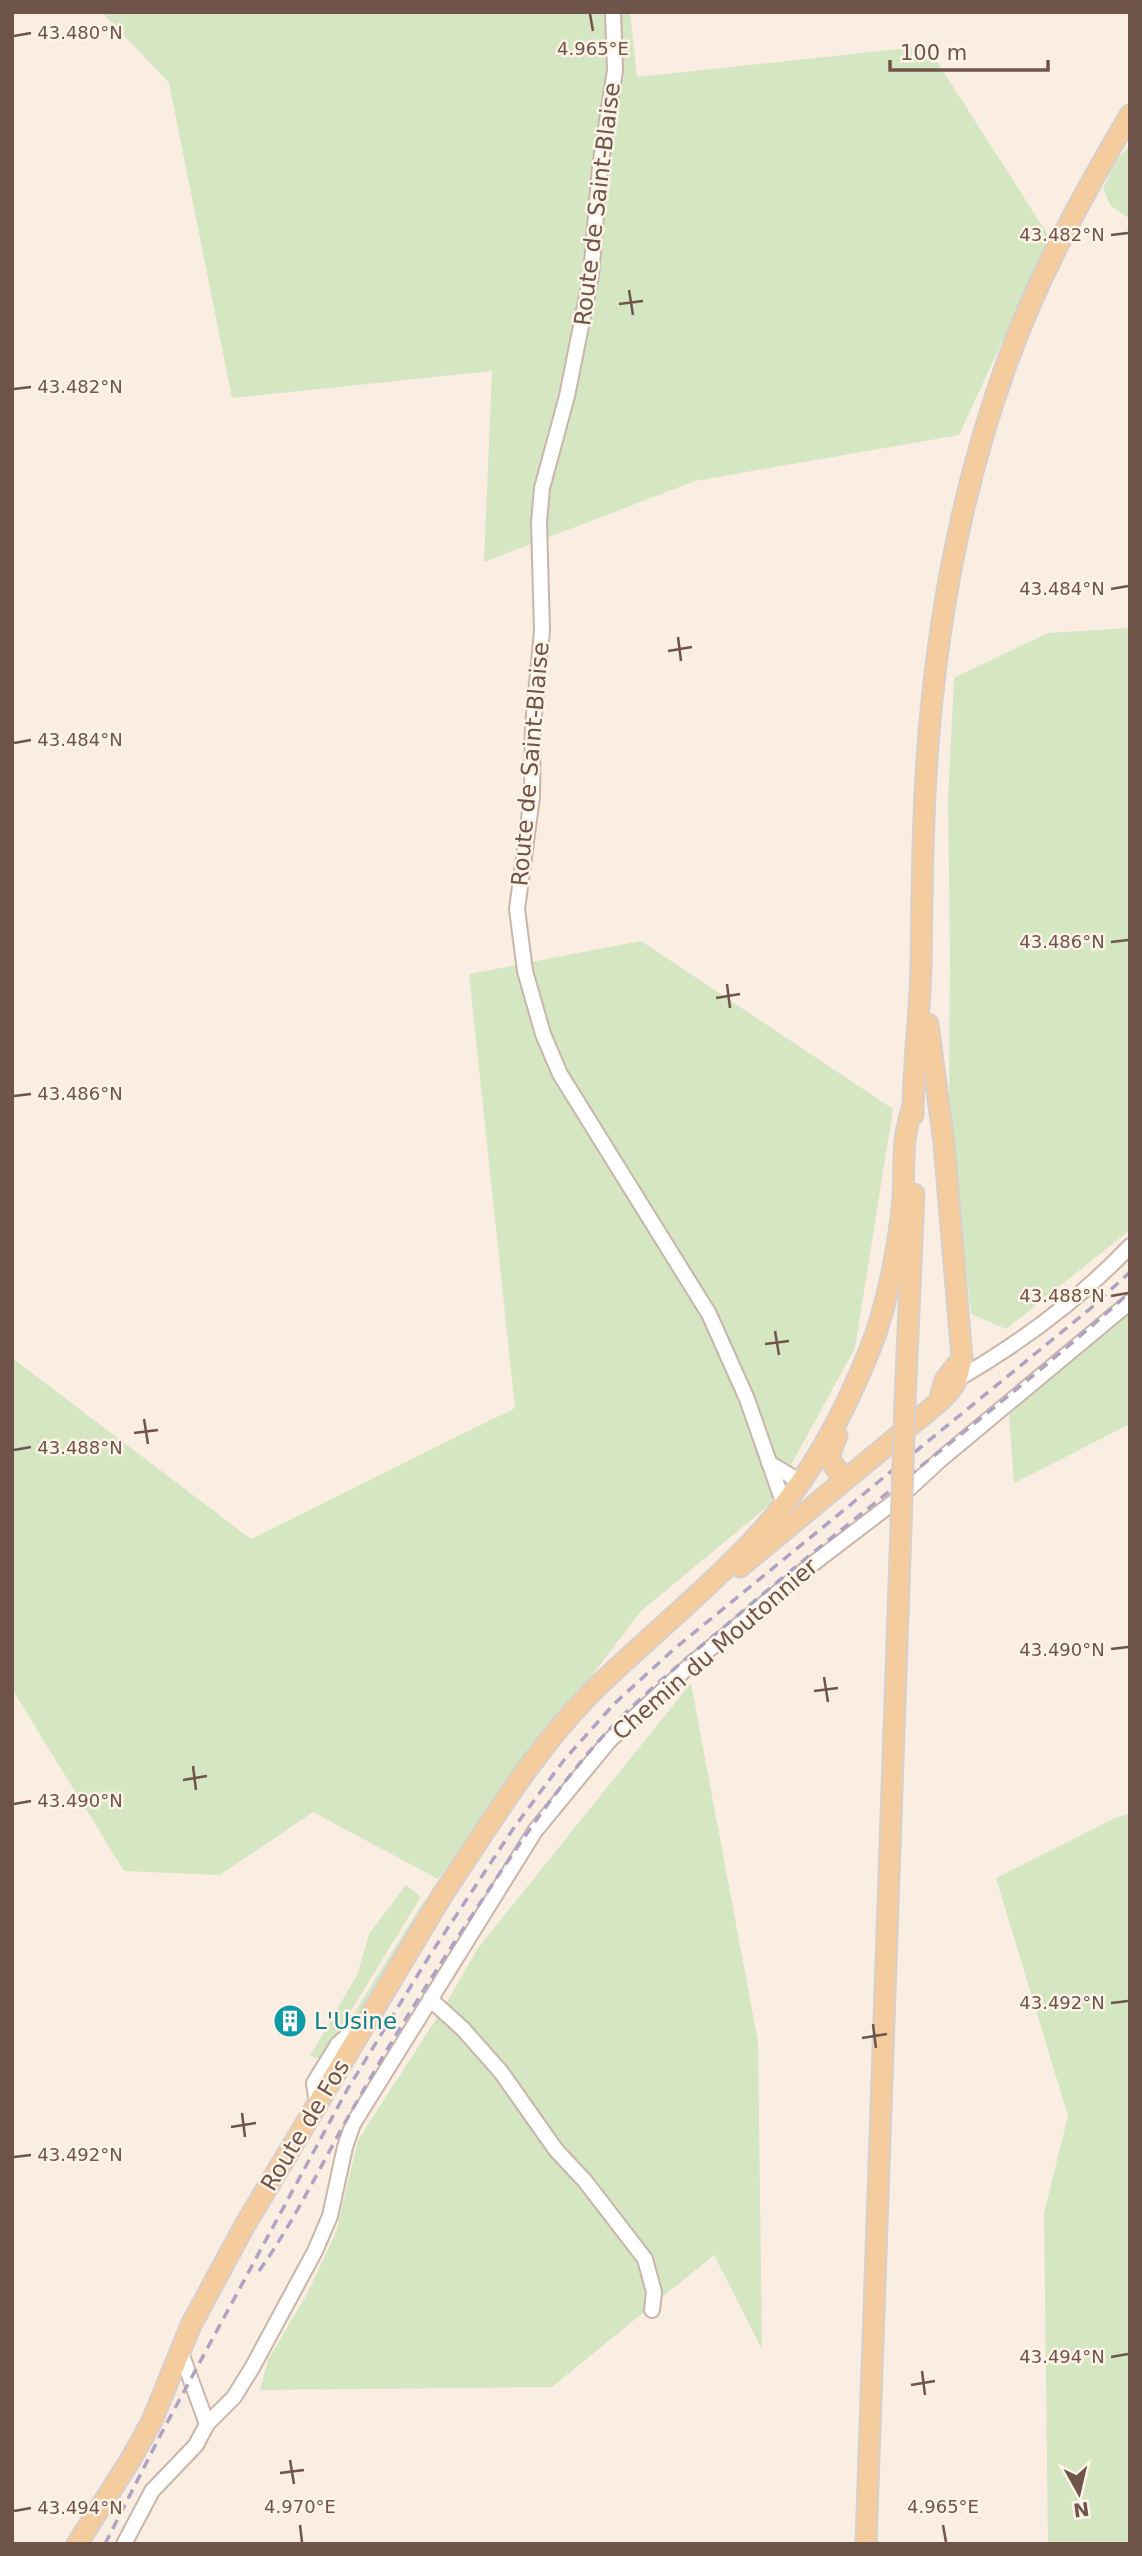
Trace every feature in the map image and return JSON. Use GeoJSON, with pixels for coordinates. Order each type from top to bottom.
{"type":"FeatureCollection","features":[{"type":"Feature","properties":{"kind":"main road"},"geometry":{"type":"LineString","coordinates":[[866,2544],[914,1208],[913,1105],[920,992],[926,775],[932,702],[944,609],[961,517],[1004,369],[1033,299],[1078,208],[1130,115]]}},
{"type":"Feature","properties":{"kind":"main road"},"geometry":{"type":"LineString","coordinates":[[654,1635],[810,1511],[939,1402],[958,1379],[962,1358],[944,1143],[928,1022],[920,992]]}},
{"type":"Feature","properties":{"kind":"main road"},"geometry":{"type":"LineString","coordinates":[[654,1635],[746,1545],[801,1482],[845,1405],[866,1357],[882,1310],[903,1200],[905,1138],[913,1105]]}},
{"type":"Feature","properties":{"kind":"main road"},"geometry":{"type":"LineString","coordinates":[[846,1479],[833,1466],[830,1450],[862,1385],[866,1357]]}},
{"type":"Feature","properties":{"kind":"main road"},"geometry":{"type":"LineString","coordinates":[[939,1402],[947,1375],[962,1358]]}},
{"type":"Feature","properties":{"kind":"main road"},"geometry":{"type":"LineString","coordinates":[[801,1482],[816,1486],[846,1479]]}},
{"type":"Feature","properties":{"kind":"main road"},"geometry":{"type":"LineString","coordinates":[[801,1482],[808,1496],[810,1511]]}},
{"type":"Feature","properties":{"kind":"main road"},"geometry":{"type":"LineString","coordinates":[[783,1502],[810,1511]]}},
{"type":"Feature","properties":{"kind":"main road","name":"Route de Fos"},"geometry":{"type":"LineString","coordinates":[[77,2544],[142,2440],[180,2350],[245,2225],[443,1894],[544,1745],[590,1694],[654,1635]]}},
{"type":"Feature","properties":{"kind":"street","name":"Route de Saint-Blaise"},"geometry":{"type":"LineString","coordinates":[[613,12],[615,69],[600,167],[591,276],[567,396],[542,488],[542,631],[533,724],[532,797],[517,909],[525,971],[543,1034],[561,1074],[709,1314],[747,1399],[783,1502]]}},
{"type":"Feature","properties":{"kind":"street"},"geometry":{"type":"LineString","coordinates":[[958,1379],[1007,1351],[1110,1267],[1130,1246]]}},
{"type":"Feature","properties":{"kind":"street","name":"Chemin du Moutonnier"},"geometry":{"type":"LineString","coordinates":[[124,2544],[152,2491],[195,2445],[207,2424],[234,2397],[315,2250],[330,2216],[345,2147],[353,2124],[535,1831],[609,1741],[689,1666],[810,1566],[899,1499],[940,1460],[1130,1302]]}},
{"type":"Feature","properties":{"kind":"street"},"geometry":{"type":"LineString","coordinates":[[962,1358],[993,1359]]}},
{"type":"Feature","properties":{"kind":"street"},"geometry":{"type":"LineString","coordinates":[[769,1463],[801,1482]]}},
{"type":"Feature","properties":{"kind":"street"},"geometry":{"type":"LineString","coordinates":[[430,1999],[463,2029],[501,2072],[556,2150],[585,2181],[645,2259],[654,2291],[652,2310]]}},
{"type":"Feature","properties":{"kind":"street"},"geometry":{"type":"LineString","coordinates":[[180,2350],[207,2424]]}},
{"type":"Feature","properties":{"kind":"green space"},"geometry":{"type":"Polygon","coordinates":[[[102,12],[630,12],[637,77],[927,46],[1050,238],[959,435],[695,481],[484,562],[492,371],[232,398],[169,83],[102,12]]]}},
{"type":"Feature","properties":{"kind":"green space"},"geometry":{"type":"Polygon","coordinates":[[[1130,145],[1130,219],[1111,206],[1103,189],[1115,162],[1130,145]]]}},
{"type":"Feature","properties":{"kind":"green space"},"geometry":{"type":"Polygon","coordinates":[[[1130,628],[1130,1230],[1006,1329],[971,1314],[949,1117],[948,800],[954,678],[1048,633],[1130,628]]]}},
{"type":"Feature","properties":{"kind":"green space"},"geometry":{"type":"Polygon","coordinates":[[[641,941],[893,1109],[855,1348],[769,1505],[640,1612],[438,1879],[313,1812],[220,1875],[124,1871],[12,1689],[12,1358],[251,1539],[515,1408],[469,974],[641,941]]]}},
{"type":"Feature","properties":{"kind":"green space"},"geometry":{"type":"Polygon","coordinates":[[[1130,1304],[1130,1424],[1014,1483],[1009,1415],[1130,1304]]]}},
{"type":"Feature","properties":{"kind":"green space"},"geometry":{"type":"Polygon","coordinates":[[[691,1683],[758,2042],[762,2349],[714,2255],[552,2387],[260,2390],[268,2360],[307,2294],[336,2232],[358,2140],[444,2007],[478,1948],[691,1683]]]}},
{"type":"Feature","properties":{"kind":"green space"},"geometry":{"type":"Polygon","coordinates":[[[1130,1814],[1130,2544],[1048,2544],[1044,2213],[1068,2116],[996,1878],[1117,1817],[1130,1814]]]}},
{"type":"Feature","properties":{"kind":"green space"},"geometry":{"type":"Polygon","coordinates":[[[406,1885],[421,1897],[321,2059],[310,2056],[357,1975],[369,1934],[406,1885]]]}},
{"type":"Feature","properties":{"kind":"green space"},"geometry":{"type":"Polygon","coordinates":[[[427,1896],[400,1955],[358,2022],[338,2039],[427,1896]]]}},
{"type":"Feature","properties":{"kind":"railway"},"geometry":{"type":"LineString","coordinates":[[105,2544],[161,2434],[347,2090],[430,1955],[513,1829],[564,1760],[614,1704],[674,1649],[1091,1308],[1130,1272]]}},
{"type":"Feature","properties":{"kind":"railway"},"geometry":{"type":"LineString","coordinates":[[259,2271],[442,1961],[530,1828],[596,1744],[631,1708],[687,1658],[1035,1374],[1130,1292]]}},
{"type":"Feature","properties":{"kind":"place","name":"L'Usine"},"geometry":{"type":"Point","coordinates":[290,2021]}}]}
